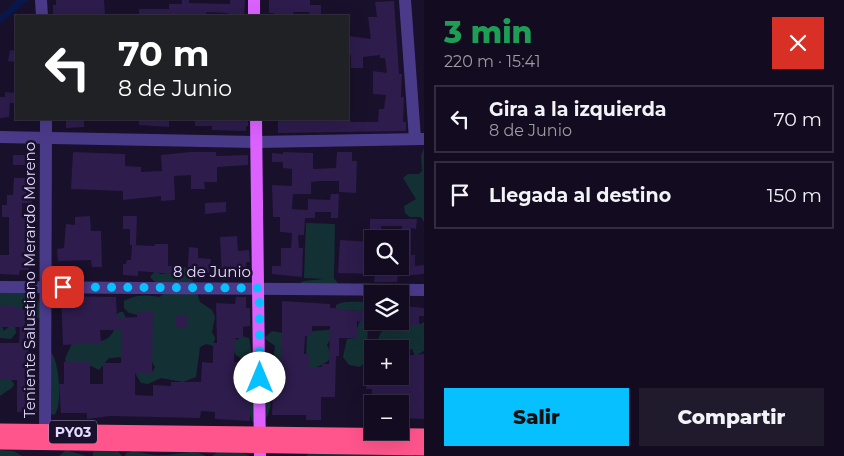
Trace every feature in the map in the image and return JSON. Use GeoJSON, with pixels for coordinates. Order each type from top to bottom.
{"type":"FeatureCollection","features":[{"type":"Feature","properties":{"kind":"highway","name":"PY03"},"geometry":{"type":"LineString","coordinates":[[0,431],[45,437],[424,448]]}},
{"type":"Feature","properties":{"kind":"highway","name":"PY03"},"geometry":{"type":"LineString","coordinates":[[260,444],[424,436]]}},
{"type":"Feature","properties":{"kind":"highway","name":"PY03"},"geometry":{"type":"LineString","coordinates":[[0,442],[45,437]]}},
{"type":"Feature","properties":{"kind":"main road"},"geometry":{"type":"LineString","coordinates":[[254,0],[254,15]]}},
{"type":"Feature","properties":{"kind":"main road"},"geometry":{"type":"LineString","coordinates":[[256,120],[260,444]]}},
{"type":"Feature","properties":{"kind":"street"},"geometry":{"type":"LineString","coordinates":[[41,0],[42,15]]}},
{"type":"Feature","properties":{"kind":"street"},"geometry":{"type":"LineString","coordinates":[[0,137],[256,142],[420,139],[405,0]]}},
{"type":"Feature","properties":{"kind":"street","name":"Teniente Salustiano Merardo Moreno"},"geometry":{"type":"LineString","coordinates":[[45,437],[46,120]]}},
{"type":"Feature","properties":{"kind":"street","name":"8 de Junio"},"geometry":{"type":"LineString","coordinates":[[0,287],[424,290]]}},
{"type":"Feature","properties":{"kind":"green space"},"geometry":{"type":"Polygon","coordinates":[[[424,148],[424,222],[421,217],[410,217],[405,213],[404,206],[416,199],[403,178],[408,174],[419,174],[422,171],[421,156],[424,148]]]}},
{"type":"Feature","properties":{"kind":"green space"},"geometry":{"type":"Polygon","coordinates":[[[306,223],[335,224],[334,278],[341,288],[296,285],[304,281],[324,279],[304,278],[306,223]]]}},
{"type":"Feature","properties":{"kind":"green space"},"geometry":{"type":"Polygon","coordinates":[[[179,265],[189,269],[200,302],[212,310],[215,317],[212,332],[215,338],[213,346],[206,344],[200,347],[196,377],[183,382],[161,378],[148,384],[141,383],[134,371],[153,371],[155,367],[148,356],[143,316],[129,313],[124,308],[124,301],[142,296],[160,297],[165,292],[150,277],[155,271],[161,274],[169,273],[172,266],[179,265]]]}},
{"type":"Feature","properties":{"kind":"green space"},"geometry":{"type":"Polygon","coordinates":[[[0,287],[36,297],[44,309],[39,319],[22,312],[1,324],[4,331],[12,324],[15,326],[16,333],[11,339],[0,338],[0,287]]]}},
{"type":"Feature","properties":{"kind":"green space"},"geometry":{"type":"Polygon","coordinates":[[[344,302],[363,302],[364,330],[368,330],[368,340],[364,340],[364,363],[360,367],[349,365],[343,357],[347,339],[354,338],[361,317],[354,310],[339,313],[336,305],[344,302]]]}},
{"type":"Feature","properties":{"kind":"green space"},"geometry":{"type":"Polygon","coordinates":[[[409,310],[414,322],[421,324],[424,322],[424,351],[415,356],[412,349],[409,349],[409,340],[378,340],[381,332],[386,330],[409,330],[409,310]]]}},
{"type":"Feature","properties":{"kind":"green space"},"geometry":{"type":"Polygon","coordinates":[[[123,312],[126,318],[124,357],[109,358],[99,370],[89,365],[66,363],[65,359],[72,343],[97,342],[109,337],[116,325],[117,314],[123,312]]]}},
{"type":"Feature","properties":{"kind":"green space"},"geometry":{"type":"Polygon","coordinates":[[[331,327],[331,338],[327,345],[332,355],[330,359],[322,365],[295,371],[306,356],[307,335],[313,331],[329,330],[331,327]]]}},
{"type":"Feature","properties":{"kind":"green space"},"geometry":{"type":"Polygon","coordinates":[[[272,331],[283,333],[281,363],[274,354],[275,346],[264,338],[272,331]]]}},
{"type":"Feature","properties":{"kind":"green space"},"geometry":{"type":"Polygon","coordinates":[[[231,335],[237,340],[242,336],[249,338],[252,355],[260,364],[261,391],[271,404],[264,421],[253,422],[251,418],[252,367],[235,354],[231,335]]]}},
{"type":"Feature","properties":{"kind":"green space"},"geometry":{"type":"Polygon","coordinates":[[[51,352],[56,364],[59,384],[57,411],[54,415],[51,414],[51,352]]]}},
{"type":"Feature","properties":{"kind":"green space"},"geometry":{"type":"Polygon","coordinates":[[[10,378],[14,384],[13,387],[0,396],[0,379],[10,378]]]}},
{"type":"Feature","properties":{"kind":"green space"},"geometry":{"type":"Polygon","coordinates":[[[228,448],[250,456],[212,456],[221,449],[228,448]]]}},
{"type":"Feature","properties":{"kind":"green space"},"geometry":{"type":"Polygon","coordinates":[[[116,449],[122,456],[93,456],[93,450],[116,449]]]}},
{"type":"Feature","properties":{"kind":"green space"},"geometry":{"type":"Polygon","coordinates":[[[0,450],[14,451],[22,456],[0,456],[0,450]]]}},
{"type":"Feature","properties":{"kind":"green space"},"geometry":{"type":"Polygon","coordinates":[[[66,450],[86,456],[59,456],[66,450]]]}},
{"type":"Feature","properties":{"kind":"green space"},"geometry":{"type":"Polygon","coordinates":[[[133,451],[158,455],[195,452],[206,456],[125,456],[126,453],[133,451]]]}},
{"type":"Feature","properties":{"kind":"green space"},"geometry":{"type":"Polygon","coordinates":[[[309,453],[412,454],[413,456],[306,456],[309,453]]]}},
{"type":"Feature","properties":{"kind":"shaded area"},"geometry":{"type":"Polygon","coordinates":[[[17,0],[29,0],[0,24],[0,15],[17,0]]]}},
{"type":"Feature","properties":{"kind":"building"},"geometry":{"type":"Polygon","coordinates":[[[56,0],[104,0],[105,15],[53,15],[53,5],[56,5],[56,0]]]}},
{"type":"Feature","properties":{"kind":"building"},"geometry":{"type":"Polygon","coordinates":[[[182,0],[189,0],[189,3],[230,4],[230,0],[245,0],[244,15],[206,12],[206,15],[139,15],[139,9],[169,9],[169,4],[182,4],[182,0]]]}},
{"type":"Feature","properties":{"kind":"building"},"geometry":{"type":"Polygon","coordinates":[[[269,0],[310,0],[310,5],[321,5],[321,15],[309,15],[309,12],[293,12],[293,15],[274,15],[274,13],[269,13],[269,0]]]}},
{"type":"Feature","properties":{"kind":"building"},"geometry":{"type":"Polygon","coordinates":[[[394,1],[399,74],[402,74],[401,97],[404,97],[403,122],[406,122],[406,131],[278,133],[278,120],[378,122],[379,109],[384,109],[386,95],[373,94],[373,71],[387,73],[385,58],[380,58],[380,55],[363,57],[363,68],[351,68],[351,55],[349,55],[349,36],[371,39],[368,17],[377,17],[375,2],[394,1]]]}},
{"type":"Feature","properties":{"kind":"building"},"geometry":{"type":"Polygon","coordinates":[[[10,50],[15,51],[15,62],[8,61],[10,50]]]}},
{"type":"Feature","properties":{"kind":"building"},"geometry":{"type":"Polygon","coordinates":[[[5,92],[15,93],[15,103],[10,103],[9,117],[0,118],[0,97],[5,97],[5,92]]]}},
{"type":"Feature","properties":{"kind":"building"},"geometry":{"type":"Polygon","coordinates":[[[66,120],[84,120],[84,127],[66,128],[66,120]]]}},
{"type":"Feature","properties":{"kind":"building"},"geometry":{"type":"Polygon","coordinates":[[[139,120],[169,120],[169,127],[139,125],[139,120]]]}},
{"type":"Feature","properties":{"kind":"building"},"geometry":{"type":"Polygon","coordinates":[[[195,120],[248,120],[246,131],[212,130],[212,126],[195,126],[195,120]]]}},
{"type":"Feature","properties":{"kind":"building"},"geometry":{"type":"Polygon","coordinates":[[[73,152],[125,154],[125,166],[141,167],[141,172],[162,171],[161,155],[190,152],[216,152],[216,156],[248,155],[248,165],[217,167],[217,182],[204,182],[205,189],[191,189],[191,175],[174,176],[175,200],[161,201],[161,196],[123,200],[123,191],[71,189],[73,152]]]}},
{"type":"Feature","properties":{"kind":"building"},"geometry":{"type":"Polygon","coordinates":[[[283,152],[313,153],[313,169],[336,168],[337,152],[352,152],[352,161],[357,161],[356,193],[339,192],[339,181],[321,181],[311,182],[311,194],[293,194],[292,209],[308,210],[308,199],[330,200],[331,194],[339,194],[338,218],[331,218],[331,212],[315,212],[315,218],[305,218],[304,235],[298,235],[299,248],[303,248],[302,277],[272,274],[272,266],[281,266],[281,248],[291,248],[292,233],[280,232],[280,217],[273,217],[272,185],[292,186],[292,169],[283,168],[283,162],[272,162],[272,153],[283,154],[283,152]]]}},
{"type":"Feature","properties":{"kind":"building"},"geometry":{"type":"Polygon","coordinates":[[[13,155],[37,155],[36,165],[13,165],[13,155]]]}},
{"type":"Feature","properties":{"kind":"building"},"geometry":{"type":"Polygon","coordinates":[[[14,178],[34,178],[32,203],[22,203],[22,217],[31,218],[29,270],[20,270],[19,275],[0,274],[0,255],[9,255],[9,217],[2,217],[2,205],[7,205],[7,195],[13,195],[14,178]]]}},
{"type":"Feature","properties":{"kind":"building"},"geometry":{"type":"Polygon","coordinates":[[[226,202],[226,212],[205,214],[205,203],[226,202]]]}},
{"type":"Feature","properties":{"kind":"building"},"geometry":{"type":"Polygon","coordinates":[[[90,216],[91,231],[101,231],[102,267],[92,267],[91,260],[58,261],[57,249],[64,248],[66,224],[75,225],[75,217],[90,216]]]}},
{"type":"Feature","properties":{"kind":"building"},"geometry":{"type":"Polygon","coordinates":[[[123,216],[137,216],[136,245],[130,245],[130,229],[123,229],[123,216]]]}},
{"type":"Feature","properties":{"kind":"building"},"geometry":{"type":"Polygon","coordinates":[[[370,219],[417,219],[416,229],[411,228],[411,255],[415,255],[415,266],[424,265],[424,274],[398,276],[397,282],[374,282],[375,275],[409,275],[409,230],[402,230],[402,226],[381,226],[381,230],[370,230],[370,219]]]}},
{"type":"Feature","properties":{"kind":"building"},"geometry":{"type":"Polygon","coordinates":[[[237,236],[238,251],[249,250],[250,262],[246,262],[247,277],[222,280],[220,237],[237,236]]]}},
{"type":"Feature","properties":{"kind":"building"},"geometry":{"type":"Polygon","coordinates":[[[340,240],[364,242],[364,274],[338,273],[340,240]]]}},
{"type":"Feature","properties":{"kind":"building"},"geometry":{"type":"Polygon","coordinates":[[[155,244],[168,244],[168,266],[172,266],[172,274],[138,271],[138,276],[123,275],[123,264],[126,264],[127,260],[131,260],[132,245],[155,246],[155,244]]]}},
{"type":"Feature","properties":{"kind":"building"},"geometry":{"type":"Polygon","coordinates":[[[189,247],[198,248],[198,258],[211,259],[209,273],[197,272],[196,279],[187,278],[189,247]]]}},
{"type":"Feature","properties":{"kind":"building"},"geometry":{"type":"Polygon","coordinates":[[[61,296],[116,297],[117,318],[137,317],[137,312],[153,312],[152,373],[135,373],[135,395],[153,396],[153,385],[171,386],[171,382],[201,382],[202,362],[213,363],[213,343],[217,343],[216,303],[235,304],[236,297],[246,297],[246,308],[250,308],[250,326],[243,327],[243,338],[235,338],[234,362],[251,362],[250,421],[215,419],[215,412],[201,411],[200,418],[110,416],[87,419],[87,413],[61,413],[59,384],[64,384],[64,362],[90,362],[90,384],[103,384],[103,363],[121,363],[121,330],[100,330],[101,343],[63,345],[61,296]]]}},
{"type":"Feature","properties":{"kind":"building"},"geometry":{"type":"Polygon","coordinates":[[[282,301],[330,304],[330,308],[340,308],[340,310],[364,311],[364,321],[357,321],[357,338],[339,338],[339,356],[336,356],[335,397],[321,397],[321,420],[306,420],[306,415],[272,415],[274,364],[280,364],[282,301]],[[312,326],[312,336],[305,336],[304,354],[309,354],[309,367],[322,367],[322,364],[329,364],[330,326],[312,326]]]}},
{"type":"Feature","properties":{"kind":"building"},"geometry":{"type":"Polygon","coordinates":[[[0,305],[13,305],[13,308],[32,308],[32,320],[35,321],[35,336],[28,335],[28,360],[32,360],[31,394],[37,394],[37,412],[17,412],[17,380],[0,380],[0,343],[19,343],[20,327],[0,327],[0,305]]]}},
{"type":"Feature","properties":{"kind":"building"},"geometry":{"type":"Polygon","coordinates":[[[409,307],[424,308],[424,316],[419,316],[419,325],[409,325],[409,307]]]}},
{"type":"Feature","properties":{"kind":"building"},"geometry":{"type":"Polygon","coordinates":[[[176,316],[187,316],[187,327],[176,327],[176,316]]]}},
{"type":"Feature","properties":{"kind":"building"},"geometry":{"type":"Polygon","coordinates":[[[370,330],[392,330],[392,331],[370,330]]]}},
{"type":"Feature","properties":{"kind":"building"},"geometry":{"type":"Polygon","coordinates":[[[424,354],[424,419],[409,418],[409,395],[372,395],[372,389],[366,389],[366,385],[409,385],[409,355],[424,354]]]}},
{"type":"Feature","properties":{"kind":"route"},"geometry":{"type":"LineString","coordinates":[[63,287],[259,288],[260,378]]}}]}
